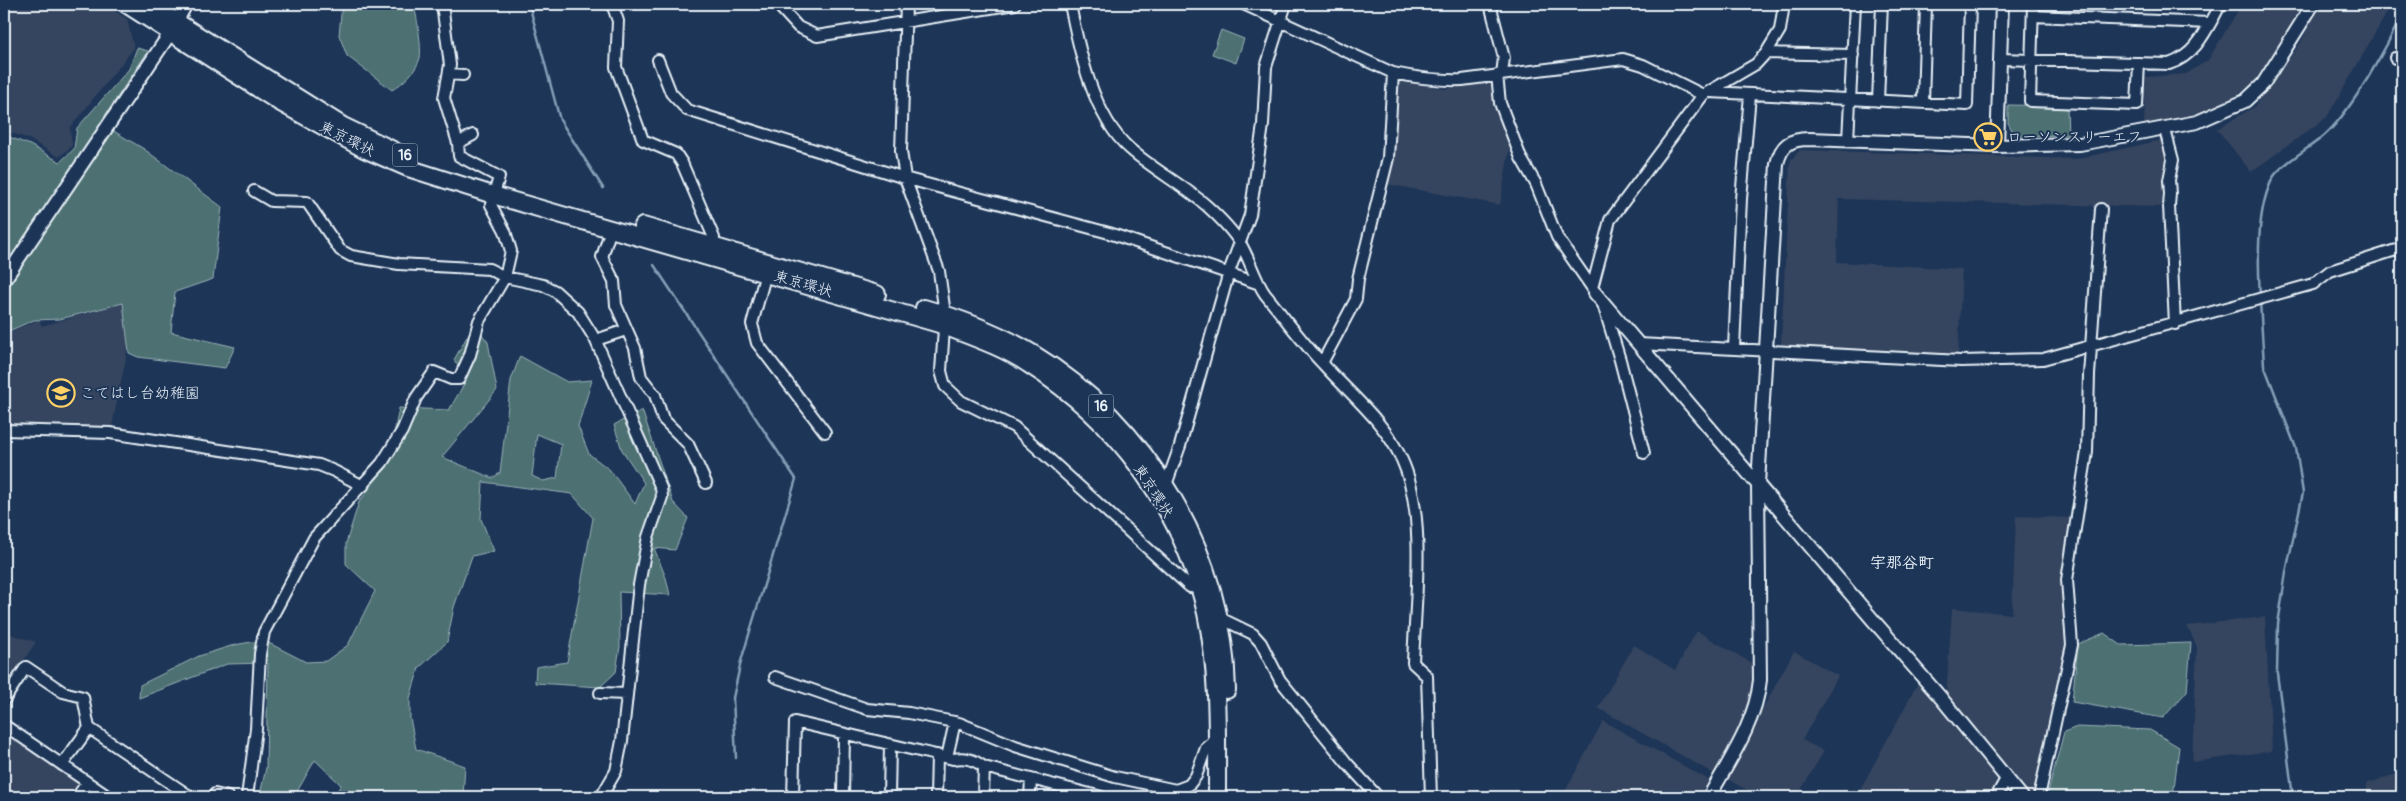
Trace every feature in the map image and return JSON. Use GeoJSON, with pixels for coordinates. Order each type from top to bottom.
{"type":"FeatureCollection","features":[{"type":"Feature","properties":{"kind":"highway","name":"東京環状"},"geometry":{"type":"LineString","coordinates":[[126,4],[174,27],[343,126],[394,151],[495,190],[611,228],[711,252],[766,273],[946,320],[1027,363],[1060,385],[1095,416],[1122,445],[1169,513],[1199,588],[1206,614],[1216,679],[1217,797]]}},
{"type":"Feature","properties":{"kind":"highway","name":"東京環状"},"geometry":{"type":"LineString","coordinates":[[148,4],[174,27]]}},
{"type":"Feature","properties":{"kind":"highway","name":"東京環状"},"geometry":{"type":"LineString","coordinates":[[495,190],[1003,337],[1063,373],[1132,438],[1166,485],[1196,544],[1214,595],[1224,652],[1227,684],[1228,797]]}},
{"type":"Feature","properties":{"kind":"street"},"geometry":{"type":"LineString","coordinates":[[4,280],[174,27],[186,4]]}},
{"type":"Feature","properties":{"kind":"street"},"geometry":{"type":"LineString","coordinates":[[247,797],[256,729],[260,654],[264,632],[314,538],[382,463],[402,431],[416,398],[434,372],[451,379],[458,379],[470,356],[479,321],[505,277],[511,247],[492,205],[499,177],[459,156],[458,143],[444,98],[449,74],[448,36],[442,4]]}},
{"type":"Feature","properties":{"kind":"street"},"geometry":{"type":"LineString","coordinates":[[612,4],[618,21],[616,67],[643,140],[676,154],[682,163],[714,238],[711,252]]}},
{"type":"Feature","properties":{"kind":"street"},"geometry":{"type":"LineString","coordinates":[[778,4],[798,27],[817,36],[1015,4]]}},
{"type":"Feature","properties":{"kind":"street"},"geometry":{"type":"LineString","coordinates":[[906,4],[907,21],[901,134],[905,178],[935,256],[946,320],[941,371],[942,380],[950,393],[962,401],[1014,427],[1190,588],[1199,588]]}},
{"type":"Feature","properties":{"kind":"street"},"geometry":{"type":"LineString","coordinates":[[1070,4],[1077,38],[1096,99],[1107,121],[1129,148],[1206,206],[1240,242],[1257,282],[1322,363],[1376,420],[1403,460],[1415,508],[1417,540],[1413,663],[1427,676],[1431,794],[1441,797]]}},
{"type":"Feature","properties":{"kind":"street"},"geometry":{"type":"LineString","coordinates":[[1243,4],[1393,72],[1439,81],[1623,59],[1643,65],[1706,93],[1967,105],[1970,4]]}},
{"type":"Feature","properties":{"kind":"street"},"geometry":{"type":"LineString","coordinates":[[1166,485],[1180,446],[1229,272],[1250,215],[1263,124],[1266,66],[1286,4]]}},
{"type":"Feature","properties":{"kind":"street"},"geometry":{"type":"LineString","coordinates":[[1490,4],[1504,58],[1500,75],[1500,103],[1521,158],[1536,184],[1557,237],[1596,293],[1873,620],[1942,698],[2022,797]]}},
{"type":"Feature","properties":{"kind":"street"},"geometry":{"type":"LineString","coordinates":[[1644,453],[1620,360],[1596,293],[1610,220],[1706,93],[1756,64],[1766,53],[1780,30],[1784,4]]}},
{"type":"Feature","properties":{"kind":"street"},"geometry":{"type":"LineString","coordinates":[[1848,140],[1855,4]]}},
{"type":"Feature","properties":{"kind":"street"},"geometry":{"type":"LineString","coordinates":[[1878,101],[1882,4]]}},
{"type":"Feature","properties":{"kind":"street"},"geometry":{"type":"LineString","coordinates":[[1923,103],[1926,4]]}},
{"type":"Feature","properties":{"kind":"street"},"geometry":{"type":"LineString","coordinates":[[1998,146],[2002,4]]}},
{"type":"Feature","properties":{"kind":"street"},"geometry":{"type":"LineString","coordinates":[[2033,4],[2030,101],[2137,105],[2138,63]]}},
{"type":"Feature","properties":{"kind":"street"},"geometry":{"type":"LineString","coordinates":[[2000,59],[2168,64],[2187,56],[2195,49],[2222,4]]}},
{"type":"Feature","properties":{"kind":"street"},"geometry":{"type":"LineString","coordinates":[[1709,797],[1754,713],[1759,696],[1758,484],[1768,351],[1779,154],[1784,146],[1796,139],[1998,146],[2080,144],[2165,130],[2197,122],[2245,101],[2263,84],[2313,4]]}},
{"type":"Feature","properties":{"kind":"street"},"geometry":{"type":"LineString","coordinates":[[2033,16],[2210,23]]}},
{"type":"Feature","properties":{"kind":"street"},"geometry":{"type":"LineString","coordinates":[[1766,53],[1853,55]]}},
{"type":"Feature","properties":{"kind":"street"},"geometry":{"type":"LineString","coordinates":[[658,60],[671,93],[687,110],[905,178],[1109,233],[1257,282]]}},
{"type":"Feature","properties":{"kind":"street"},"geometry":{"type":"LineString","coordinates":[[1322,363],[1356,299],[1358,280],[1388,158],[1393,72]]}},
{"type":"Feature","properties":{"kind":"street"},"geometry":{"type":"LineString","coordinates":[[449,74],[463,76]]}},
{"type":"Feature","properties":{"kind":"street"},"geometry":{"type":"LineString","coordinates":[[1734,348],[1741,199],[1750,95]]}},
{"type":"Feature","properties":{"kind":"street"},"geometry":{"type":"LineString","coordinates":[[2165,130],[2173,160],[2168,180],[2175,324]]}},
{"type":"Feature","properties":{"kind":"street"},"geometry":{"type":"LineString","coordinates":[[458,143],[473,135]]}},
{"type":"Feature","properties":{"kind":"street"},"geometry":{"type":"LineString","coordinates":[[254,191],[270,201],[307,202],[340,250],[351,256],[399,264],[447,268],[474,266],[489,269],[505,277],[543,285],[555,292],[578,312],[596,340],[661,488],[662,497],[648,537],[639,585],[616,771],[601,797]]}},
{"type":"Feature","properties":{"kind":"street"},"geometry":{"type":"LineString","coordinates":[[2039,797],[2072,645],[2067,580],[2088,452],[2092,347],[2101,209]]}},
{"type":"Feature","properties":{"kind":"street"},"geometry":{"type":"LineString","coordinates":[[611,228],[602,257],[614,281],[616,305],[635,348],[641,377],[655,395],[663,419],[688,444],[706,483]]}},
{"type":"Feature","properties":{"kind":"street"},"geometry":{"type":"LineString","coordinates":[[1639,344],[1961,361],[2043,359],[2175,324],[2313,284],[2330,271],[2402,248]]}},
{"type":"Feature","properties":{"kind":"street"},"geometry":{"type":"LineString","coordinates":[[766,273],[752,324],[757,343],[825,432]]}},
{"type":"Feature","properties":{"kind":"street"},"geometry":{"type":"LineString","coordinates":[[596,340],[626,330]]}},
{"type":"Feature","properties":{"kind":"street"},"geometry":{"type":"LineString","coordinates":[[4,430],[110,433],[211,448],[319,466],[334,471],[363,486]]}},
{"type":"Feature","properties":{"kind":"street"},"geometry":{"type":"LineString","coordinates":[[1218,617],[1253,634],[1261,643],[1280,680],[1346,762],[1378,797]]}},
{"type":"Feature","properties":{"kind":"street"},"geometry":{"type":"LineString","coordinates":[[4,700],[26,667],[64,692],[83,697],[90,728],[191,797]]}},
{"type":"Feature","properties":{"kind":"street"},"geometry":{"type":"LineString","coordinates":[[775,677],[868,709],[909,713],[955,722],[1015,746],[1176,793],[1190,785],[1196,776],[1206,748],[1218,739]]}},
{"type":"Feature","properties":{"kind":"street"},"geometry":{"type":"LineString","coordinates":[[600,693],[627,694]]}},
{"type":"Feature","properties":{"kind":"street"},"geometry":{"type":"LineString","coordinates":[[793,797],[795,722],[942,756],[965,757],[975,760],[984,767],[1078,794],[1102,797]]}},
{"type":"Feature","properties":{"kind":"street"},"geometry":{"type":"LineString","coordinates":[[936,797],[942,756],[955,722]]}},
{"type":"Feature","properties":{"kind":"street"},"geometry":{"type":"LineString","coordinates":[[4,725],[109,797]]}},
{"type":"Feature","properties":{"kind":"street"},"geometry":{"type":"LineString","coordinates":[[62,765],[90,728]]}},
{"type":"Feature","properties":{"kind":"street"},"geometry":{"type":"LineString","coordinates":[[843,797],[844,734]]}},
{"type":"Feature","properties":{"kind":"street"},"geometry":{"type":"LineString","coordinates":[[889,797],[890,745]]}},
{"type":"Feature","properties":{"kind":"street"},"geometry":{"type":"LineString","coordinates":[[983,797],[984,767]]}},
{"type":"Feature","properties":{"kind":"street"},"geometry":{"type":"LineString","coordinates":[[1030,779],[1030,797]]}},
{"type":"Feature","properties":{"kind":"street"},"geometry":{"type":"LineString","coordinates":[[1996,797],[2006,779]]}},
{"type":"Feature","properties":{"kind":"street"},"geometry":{"type":"LineString","coordinates":[[77,797],[88,782]]}},
{"type":"Feature","properties":{"kind":"street"},"geometry":{"type":"LineString","coordinates":[[213,797],[215,794],[228,797]]}},
{"type":"Feature","properties":{"kind":"shaded area"},"geometry":{"type":"Polygon","coordinates":[[[4,4],[104,4],[127,19],[134,48],[70,128],[72,146],[59,157],[29,139],[4,130],[4,4]]]}},
{"type":"Feature","properties":{"kind":"shaded area"},"geometry":{"type":"Polygon","coordinates":[[[2242,4],[2305,4],[2259,78],[2233,99],[2191,117],[2144,128],[2146,77],[2186,74],[2208,60],[2242,4]]]}},
{"type":"Feature","properties":{"kind":"shaded area"},"geometry":{"type":"Polygon","coordinates":[[[2320,4],[2392,4],[2327,117],[2251,172],[2217,129],[2254,107],[2300,44],[2320,4]]]}},
{"type":"Feature","properties":{"kind":"shaded area"},"geometry":{"type":"Polygon","coordinates":[[[1399,80],[1445,89],[1494,81],[1494,105],[1510,146],[1500,205],[1386,184],[1399,80]]]}},
{"type":"Feature","properties":{"kind":"shaded area"},"geometry":{"type":"Polygon","coordinates":[[[2162,140],[2167,161],[2161,207],[1839,199],[1837,262],[1962,269],[1958,357],[1781,345],[1790,161],[1800,150],[2077,159],[2162,140]]]}},
{"type":"Feature","properties":{"kind":"shaded area","name":"こてはし台幼稚園"},"geometry":{"type":"Polygon","coordinates":[[[131,301],[126,358],[111,431],[4,428],[4,334],[39,320],[42,326],[131,301]]]}},
{"type":"Feature","properties":{"kind":"shaded area"},"geometry":{"type":"Polygon","coordinates":[[[2016,516],[2073,518],[2068,645],[2042,754],[2036,797],[2028,797],[1946,697],[1952,608],[2012,614],[2016,516]]]}},
{"type":"Feature","properties":{"kind":"shaded area"},"geometry":{"type":"Polygon","coordinates":[[[2265,617],[2272,751],[2192,762],[2197,647],[2187,626],[2265,617]]]}},
{"type":"Feature","properties":{"kind":"shaded area"},"geometry":{"type":"Polygon","coordinates":[[[1697,631],[1755,665],[1755,692],[1749,712],[1716,775],[1598,708],[1634,645],[1675,670],[1697,631]]]}},
{"type":"Feature","properties":{"kind":"shaded area"},"geometry":{"type":"Polygon","coordinates":[[[4,632],[36,642],[4,690],[4,632]]]}},
{"type":"Feature","properties":{"kind":"shaded area"},"geometry":{"type":"Polygon","coordinates":[[[1794,651],[1838,676],[1802,740],[1824,751],[1797,797],[1760,797],[1725,778],[1794,651]]]}},
{"type":"Feature","properties":{"kind":"shaded area"},"geometry":{"type":"Polygon","coordinates":[[[1919,681],[2003,781],[1994,797],[1856,797],[1919,681]]]}},
{"type":"Feature","properties":{"kind":"shaded area"},"geometry":{"type":"Polygon","coordinates":[[[1603,721],[1709,780],[1699,797],[1562,797],[1603,721]]]}},
{"type":"Feature","properties":{"kind":"shaded area"},"geometry":{"type":"Polygon","coordinates":[[[4,729],[79,781],[80,787],[73,797],[4,797],[4,729]]]}},
{"type":"Feature","properties":{"kind":"shaded area"},"geometry":{"type":"Polygon","coordinates":[[[2402,772],[2402,797],[2368,797],[2366,784],[2402,772]]]}},
{"type":"Feature","properties":{"kind":"green space"},"geometry":{"type":"Polygon","coordinates":[[[342,4],[413,4],[419,31],[420,58],[409,77],[392,90],[347,56],[339,35],[342,4]]]}},
{"type":"Feature","properties":{"kind":"green space"},"geometry":{"type":"Polygon","coordinates":[[[1221,30],[1244,39],[1236,63],[1212,54],[1221,30]]]}},
{"type":"Feature","properties":{"kind":"green space"},"geometry":{"type":"Polygon","coordinates":[[[137,48],[148,51],[100,123],[144,149],[222,207],[213,279],[175,292],[171,332],[235,347],[225,368],[138,357],[129,353],[123,303],[60,319],[34,320],[4,333],[4,135],[30,145],[60,162],[74,149],[77,128],[129,69],[137,48]]]}},
{"type":"Feature","properties":{"kind":"green space"},"geometry":{"type":"Polygon","coordinates":[[[2008,105],[2067,106],[2068,135],[2020,136],[2014,134],[2008,123],[2008,105]]]}},
{"type":"Feature","properties":{"kind":"green space"},"geometry":{"type":"Polygon","coordinates":[[[474,324],[488,342],[497,390],[442,457],[492,478],[500,473],[511,380],[520,356],[567,382],[592,380],[578,426],[589,454],[610,470],[635,504],[644,483],[622,450],[614,425],[642,410],[673,502],[688,518],[675,550],[654,548],[666,578],[670,595],[619,592],[620,646],[616,672],[600,687],[535,683],[536,667],[567,662],[593,518],[572,494],[483,482],[481,519],[494,551],[472,556],[454,607],[447,642],[419,668],[410,698],[410,718],[416,749],[465,766],[463,796],[468,797],[333,797],[341,785],[315,760],[294,797],[276,797],[261,790],[266,768],[268,663],[227,664],[139,698],[140,685],[199,656],[234,645],[263,640],[306,662],[326,661],[348,645],[375,591],[346,564],[346,543],[359,502],[388,464],[399,408],[449,410],[467,379],[454,360],[474,324]],[[537,434],[532,476],[543,481],[557,478],[561,444],[537,434]]]}},
{"type":"Feature","properties":{"kind":"green space"},"geometry":{"type":"Polygon","coordinates":[[[2104,633],[2121,645],[2191,643],[2187,691],[2163,718],[2072,702],[2078,644],[2104,633]]]}},
{"type":"Feature","properties":{"kind":"green space"},"geometry":{"type":"Polygon","coordinates":[[[2077,727],[2150,730],[2179,747],[2173,797],[2047,797],[2064,732],[2077,727]]]}},
{"type":"Feature","properties":{"kind":"waterway"},"geometry":{"type":"LineString","coordinates":[[529,4],[560,120],[603,188]]}},
{"type":"Feature","properties":{"kind":"waterway"},"geometry":{"type":"LineString","coordinates":[[2260,296],[2259,251],[2261,218],[2268,189],[2274,176],[2284,165],[2322,138],[2337,122],[2369,76],[2402,14]]}},
{"type":"Feature","properties":{"kind":"waterway"},"geometry":{"type":"LineString","coordinates":[[654,265],[796,479],[741,661],[733,698],[736,758]]}},
{"type":"Feature","properties":{"kind":"waterway"},"geometry":{"type":"LineString","coordinates":[[2260,301],[2264,365],[2296,448],[2303,493],[2286,572],[2278,624],[2277,673],[2293,797]]}},
{"type":"Feature","properties":{"kind":"place","name":"ローソンスリーエフ"},"geometry":{"type":"Point","coordinates":[1988,137]}},
{"type":"Feature","properties":{"kind":"place","name":"こてはし台幼稚園"},"geometry":{"type":"Point","coordinates":[61,393]}},
{"type":"Feature","properties":{"kind":"district","name":"宇那谷町"},"geometry":{"type":"Point","coordinates":[1902,563]}}]}
